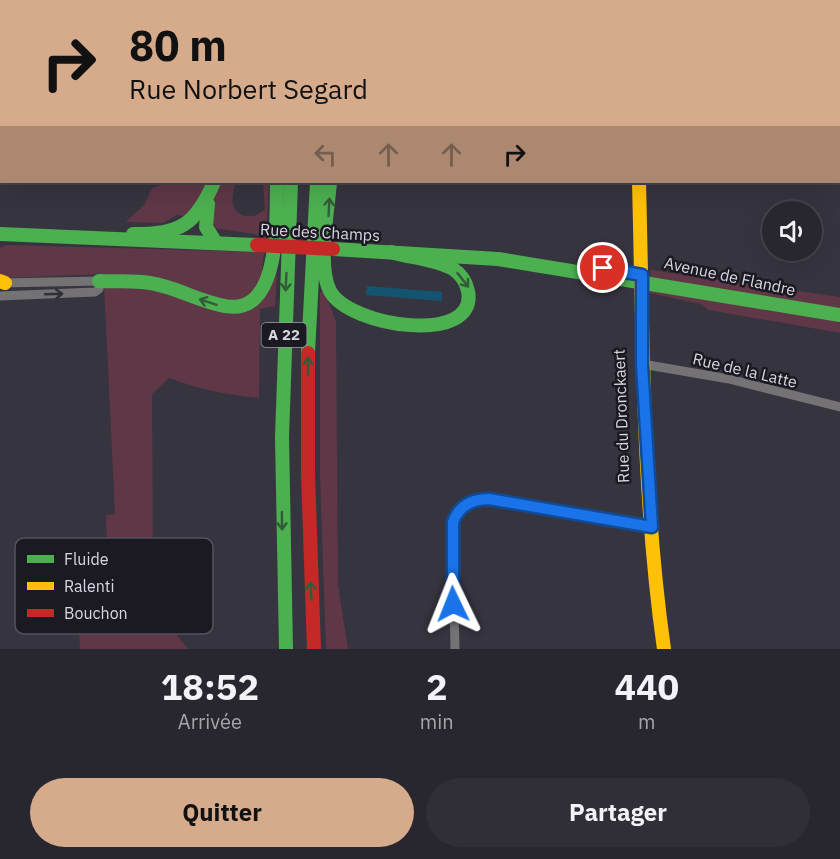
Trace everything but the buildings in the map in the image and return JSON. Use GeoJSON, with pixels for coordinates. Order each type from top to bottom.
{"type":"FeatureCollection","features":[{"type":"Feature","properties":{"kind":"main road"},"geometry":{"type":"LineString","coordinates":[[99,281],[150,284],[227,307],[239,308],[253,303],[264,292],[270,276],[277,183]]}},
{"type":"Feature","properties":{"kind":"main road","name":"A 22"},"geometry":{"type":"LineString","coordinates":[[286,649],[283,553],[283,370],[291,183]]}},
{"type":"Feature","properties":{"kind":"main road","name":"A 22"},"geometry":{"type":"LineString","coordinates":[[314,649],[308,535],[307,425],[317,183]]}},
{"type":"Feature","properties":{"kind":"main road"},"geometry":{"type":"LineString","coordinates":[[330,183],[326,274],[330,291],[341,306],[366,318],[420,324],[450,321],[462,313],[470,296],[470,289],[459,274],[446,267],[391,252]]}},
{"type":"Feature","properties":{"kind":"main road","name":"Rue du Dronckaert"},"geometry":{"type":"LineString","coordinates":[[632,183],[639,279],[655,649]]}},
{"type":"Feature","properties":{"kind":"main road","name":"Rue du Dronckaert"},"geometry":{"type":"LineString","coordinates":[[639,183],[639,279],[635,393],[648,526],[664,649]]}},
{"type":"Feature","properties":{"kind":"main road"},"geometry":{"type":"LineString","coordinates":[[132,234],[163,234],[185,228],[197,216],[212,185]]}},
{"type":"Feature","properties":{"kind":"main road"},"geometry":{"type":"LineString","coordinates":[[212,185],[204,217],[208,232],[216,243]]}},
{"type":"Feature","properties":{"kind":"main road","name":"Rue des Champs"},"geometry":{"type":"LineString","coordinates":[[0,236],[132,234],[154,240]]}},
{"type":"Feature","properties":{"kind":"main road","name":"Rue des Champs"},"geometry":{"type":"LineString","coordinates":[[0,236],[154,240],[558,260],[639,279]]}},
{"type":"Feature","properties":{"kind":"main road","name":"Avenue de Flandre"},"geometry":{"type":"LineString","coordinates":[[639,279],[705,285],[840,315]]}},
{"type":"Feature","properties":{"kind":"main road"},"geometry":{"type":"LineString","coordinates":[[277,649],[276,599],[283,553]]}},
{"type":"Feature","properties":{"kind":"street"},"geometry":{"type":"LineString","coordinates":[[99,281],[99,289],[95,292],[1,286],[99,281]]}},
{"type":"Feature","properties":{"kind":"street","name":"Rue de la Latte"},"geometry":{"type":"LineString","coordinates":[[642,364],[729,379],[840,407]]}},
{"type":"Feature","properties":{"kind":"street"},"geometry":{"type":"LineString","coordinates":[[455,649],[452,527],[455,516],[467,503],[489,499],[648,526]]}},
{"type":"Feature","properties":{"kind":"shaded area"},"geometry":{"type":"Polygon","coordinates":[[[167,183],[207,183],[190,217],[177,215],[163,223],[126,222],[144,205],[152,188],[167,183]]]}},
{"type":"Feature","properties":{"kind":"shaded area"},"geometry":{"type":"Polygon","coordinates":[[[220,183],[236,183],[233,197],[235,210],[244,216],[255,216],[265,209],[263,183],[269,183],[266,239],[254,234],[214,228],[215,224],[211,227],[211,207],[220,183]]]}},
{"type":"Feature","properties":{"kind":"shaded area"},"geometry":{"type":"Polygon","coordinates":[[[6,245],[264,252],[261,277],[255,290],[250,295],[232,301],[103,274],[3,278],[0,276],[0,248],[6,245]]]}},
{"type":"Feature","properties":{"kind":"shaded area"},"geometry":{"type":"Polygon","coordinates":[[[651,270],[840,297],[840,333],[709,310],[701,304],[649,293],[651,270]]]}},
{"type":"Feature","properties":{"kind":"shaded area"},"geometry":{"type":"Polygon","coordinates":[[[277,274],[275,306],[260,309],[259,398],[213,391],[169,378],[152,394],[153,538],[107,538],[106,515],[115,514],[104,285],[138,286],[224,311],[277,274]]]}},
{"type":"Feature","properties":{"kind":"shaded area"},"geometry":{"type":"Polygon","coordinates":[[[320,292],[325,292],[336,322],[338,585],[348,649],[326,649],[320,477],[320,292]]]}},
{"type":"Feature","properties":{"kind":"shaded area"},"geometry":{"type":"Polygon","coordinates":[[[79,634],[176,634],[188,649],[80,649],[79,634]]]}},
{"type":"Feature","properties":{"kind":"water"},"geometry":{"type":"Polygon","coordinates":[[[367,286],[442,292],[442,301],[366,295],[367,286]]]}},
{"type":"Feature","properties":{"kind":"traffic: fast"},"geometry":{"type":"LineString","coordinates":[[133,234],[163,232],[184,224],[200,209],[214,183]]}},
{"type":"Feature","properties":{"kind":"traffic: fast"},"geometry":{"type":"LineString","coordinates":[[99,281],[150,283],[216,304],[244,305],[257,296],[266,281],[272,261],[277,183]]}},
{"type":"Feature","properties":{"kind":"traffic: fast"},"geometry":{"type":"LineString","coordinates":[[286,649],[282,437],[291,183]]}},
{"type":"Feature","properties":{"kind":"traffic: fast"},"geometry":{"type":"LineString","coordinates":[[308,353],[317,183]]}},
{"type":"Feature","properties":{"kind":"traffic: fast"},"geometry":{"type":"LineString","coordinates":[[330,183],[324,238],[324,267],[330,291],[342,304],[361,314],[410,325],[434,325],[454,319],[466,308],[468,291],[463,278],[456,271],[439,263],[391,252]]}},
{"type":"Feature","properties":{"kind":"traffic: fast"},"geometry":{"type":"LineString","coordinates":[[208,204],[206,227],[216,243]]}},
{"type":"Feature","properties":{"kind":"traffic: fast"},"geometry":{"type":"LineString","coordinates":[[0,234],[257,245]]}},
{"type":"Feature","properties":{"kind":"traffic: fast"},"geometry":{"type":"LineString","coordinates":[[333,249],[498,259],[840,315]]}},
{"type":"Feature","properties":{"kind":"traffic: slow"},"geometry":{"type":"LineString","coordinates":[[639,183],[647,474],[664,649]]}},
{"type":"Feature","properties":{"kind":"traffic: slow"},"geometry":{"type":"LineString","coordinates":[[0,281],[5,283]]}},
{"type":"Feature","properties":{"kind":"traffic: jam"},"geometry":{"type":"LineString","coordinates":[[257,245],[333,249]]}},
{"type":"Feature","properties":{"kind":"traffic: jam"},"geometry":{"type":"LineString","coordinates":[[308,353],[308,474],[314,649]]}},
{"type":"Feature","properties":{"kind":"route"},"geometry":{"type":"LineString","coordinates":[[453,604],[452,527],[455,516],[471,501],[489,499],[652,527],[642,364],[642,275],[603,268]]}}]}
